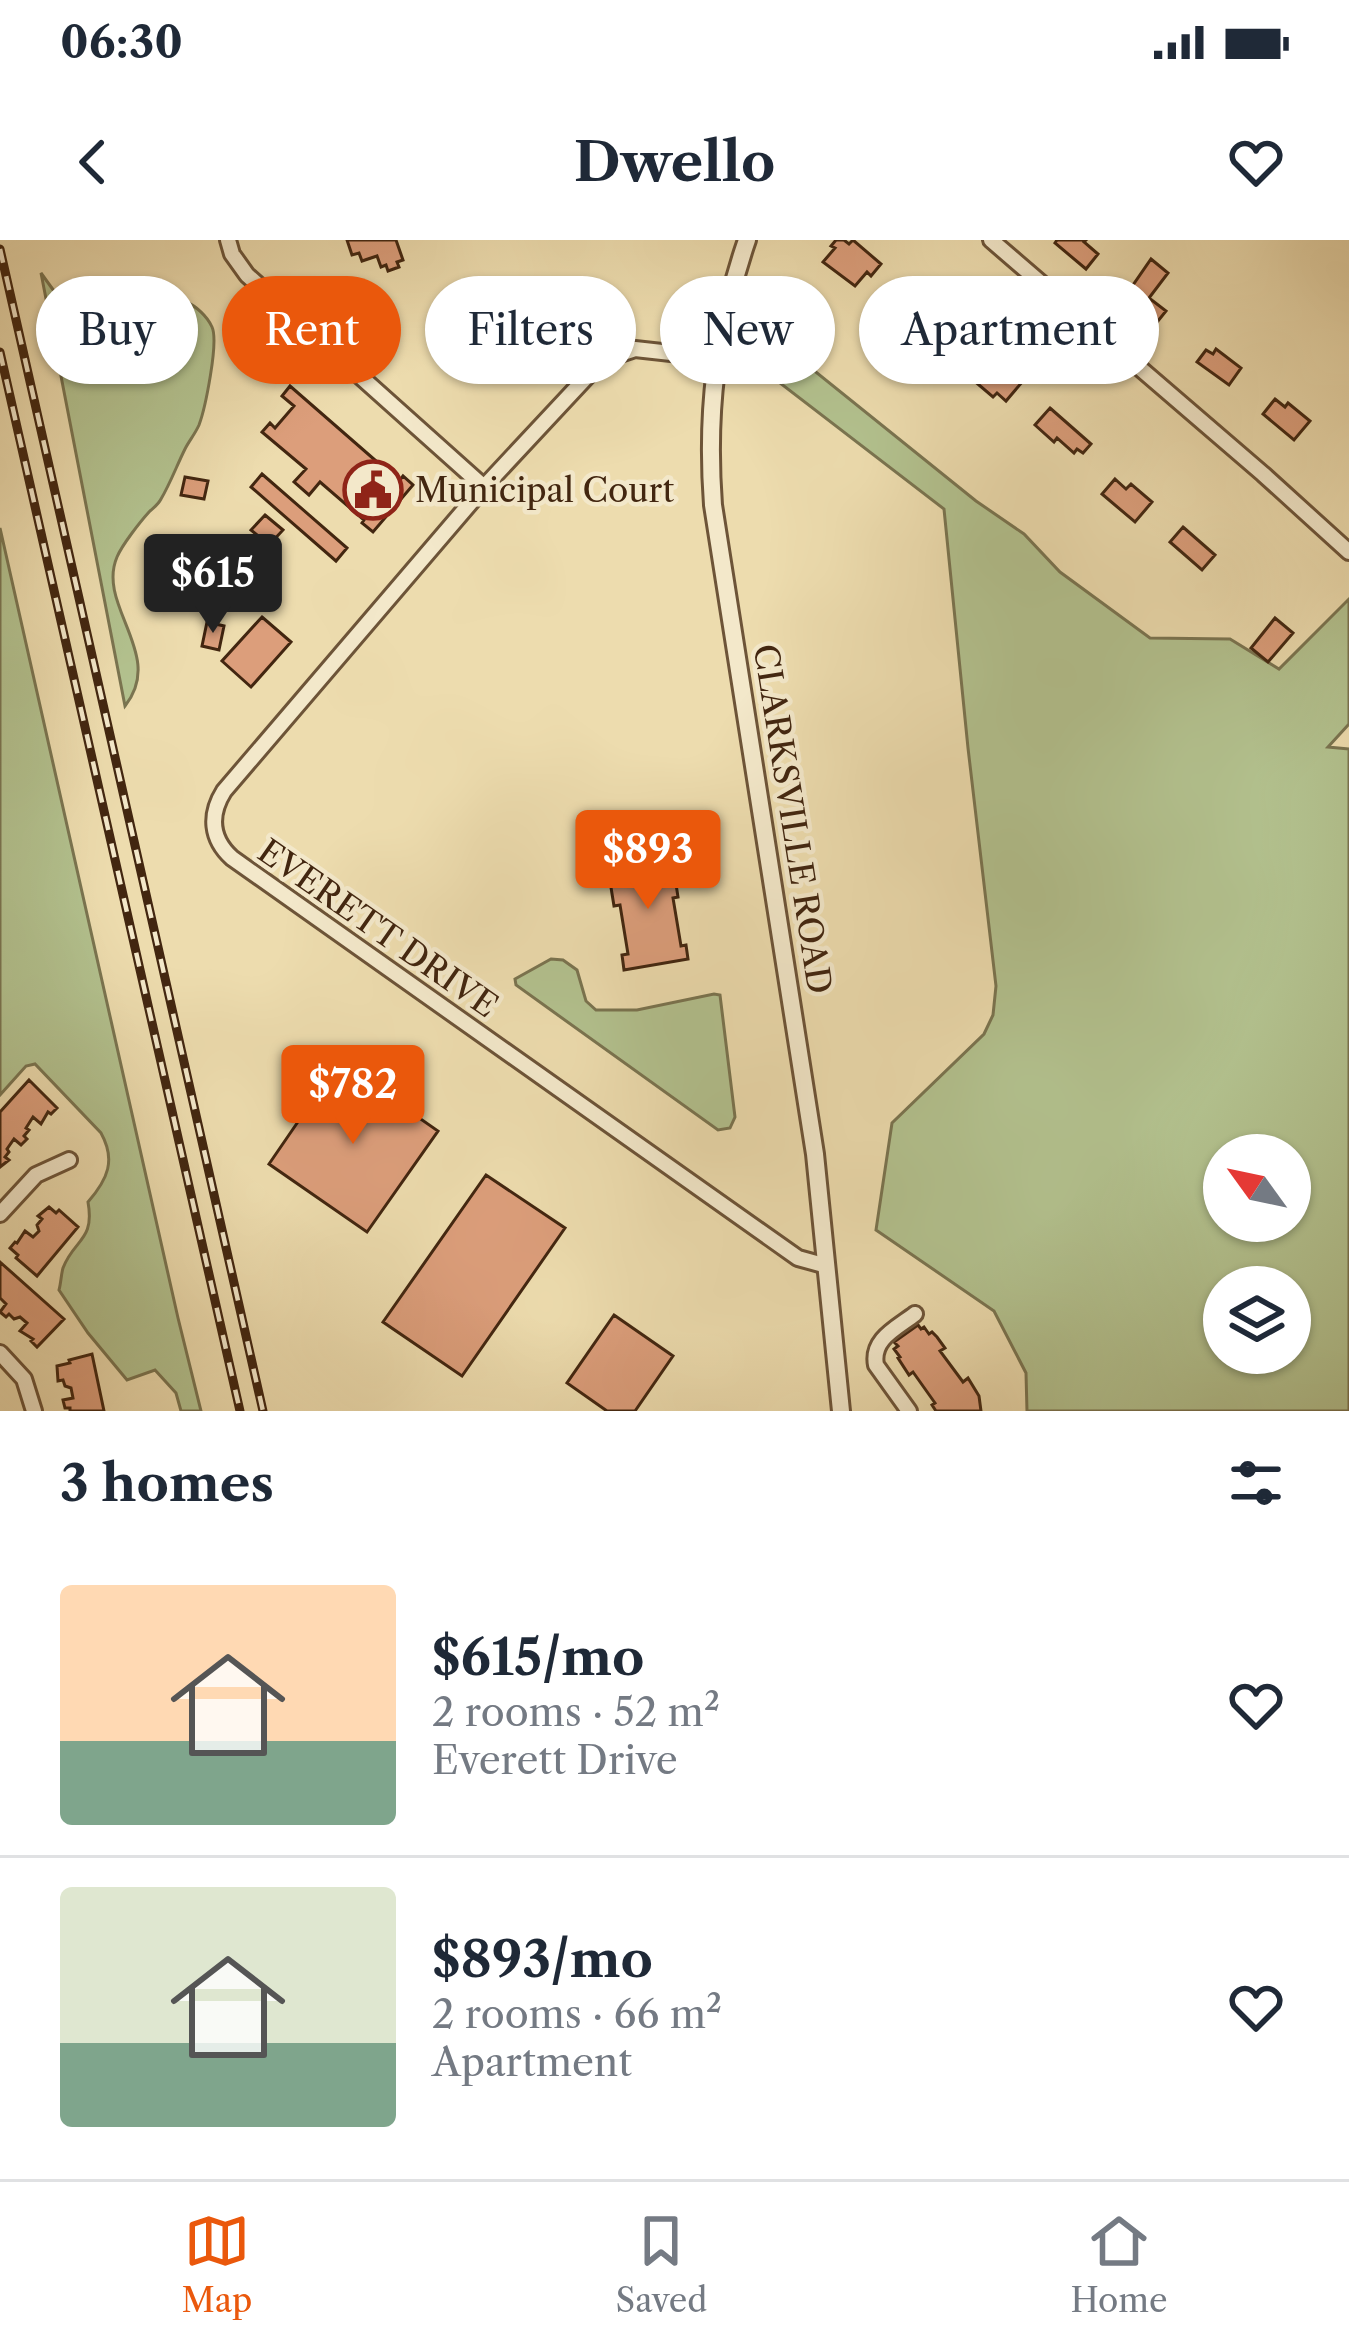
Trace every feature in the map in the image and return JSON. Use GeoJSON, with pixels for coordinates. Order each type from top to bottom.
{"type":"FeatureCollection","features":[{"type":"Feature","properties":{"kind":"street"},"geometry":{"type":"LineString","coordinates":[[228,240],[241,269],[255,284],[484,487]]}},
{"type":"Feature","properties":{"kind":"street","name":"CLARKSVILLE ROAD"},"geometry":{"type":"LineString","coordinates":[[735,276],[746,240]]}},
{"type":"Feature","properties":{"kind":"street"},"geometry":{"type":"LineString","coordinates":[[991,240],[1349,552]]}},
{"type":"Feature","properties":{"kind":"street","name":"EVERETT DRIVE"},"geometry":{"type":"LineString","coordinates":[[660,352],[635,350],[608,358],[586,375],[484,487],[224,791],[213,814],[218,843],[232,858],[798,1258],[826,1266]]}},
{"type":"Feature","properties":{"kind":"street","name":"CLARKSVILLE ROAD"},"geometry":{"type":"LineString","coordinates":[[713,384],[713,505],[809,1113],[841,1411]]}},
{"type":"Feature","properties":{"kind":"street"},"geometry":{"type":"LineString","coordinates":[[0,1214],[36,1175],[69,1160]]}},
{"type":"Feature","properties":{"kind":"street"},"geometry":{"type":"LineString","coordinates":[[908,1411],[874,1357],[878,1342],[915,1315]]}},
{"type":"Feature","properties":{"kind":"street"},"geometry":{"type":"LineString","coordinates":[[0,1353],[25,1379],[34,1411]]}},
{"type":"Feature","properties":{"kind":"green space"},"geometry":{"type":"Polygon","coordinates":[[[198,310],[214,335],[199,425],[160,501],[123,546],[113,575],[138,668],[136,687],[125,706],[63,384],[198,384],[198,310]]]}},
{"type":"Feature","properties":{"kind":"green space"},"geometry":{"type":"Polygon","coordinates":[[[781,384],[831,384],[1024,534],[1060,572],[1150,638],[1230,639],[1279,669],[1349,599],[1349,724],[1328,747],[1349,749],[1349,1411],[1027,1411],[1026,1373],[994,1311],[876,1230],[892,1123],[984,1034],[993,1015],[996,986],[944,509],[781,384]]]}},
{"type":"Feature","properties":{"kind":"green space"},"geometry":{"type":"Polygon","coordinates":[[[0,528],[201,1411],[181,1411],[176,1393],[155,1370],[127,1380],[59,1290],[63,1268],[89,1225],[88,1202],[108,1169],[101,1133],[35,1064],[26,1066],[0,1095],[0,528]]]}},
{"type":"Feature","properties":{"kind":"green space"},"geometry":{"type":"Polygon","coordinates":[[[551,959],[563,960],[577,970],[586,1001],[596,1010],[637,1010],[720,995],[735,1117],[730,1128],[718,1130],[516,985],[515,979],[551,959]]]}},
{"type":"Feature","properties":{"kind":"building"},"geometry":{"type":"Polygon","coordinates":[[[347,240],[396,240],[403,260],[388,271],[377,256],[362,261],[359,253],[352,255],[347,240]]]}},
{"type":"Feature","properties":{"kind":"building"},"geometry":{"type":"Polygon","coordinates":[[[836,240],[849,244],[853,240],[881,264],[871,276],[867,272],[859,276],[855,286],[823,262],[835,248],[831,246],[836,240]]]}},
{"type":"Feature","properties":{"kind":"building"},"geometry":{"type":"Polygon","coordinates":[[[1057,240],[1086,240],[1098,254],[1086,269],[1057,240]]]}},
{"type":"Feature","properties":{"kind":"building"},"geometry":{"type":"Polygon","coordinates":[[[1151,259],[1168,273],[1159,285],[1159,276],[1139,276],[1151,259]]]}},
{"type":"Feature","properties":{"kind":"building"},"geometry":{"type":"Polygon","coordinates":[[[1216,349],[1241,368],[1229,385],[1197,362],[1206,350],[1213,354],[1216,349]]]}},
{"type":"Feature","properties":{"kind":"building"},"geometry":{"type":"Polygon","coordinates":[[[978,384],[1020,384],[1006,401],[997,393],[993,397],[978,384]]]}},
{"type":"Feature","properties":{"kind":"building"},"geometry":{"type":"Polygon","coordinates":[[[290,386],[399,481],[403,476],[413,485],[373,532],[320,482],[309,495],[294,482],[306,469],[262,432],[270,423],[275,428],[294,406],[282,396],[290,386]]]}},
{"type":"Feature","properties":{"kind":"building"},"geometry":{"type":"Polygon","coordinates":[[[1275,399],[1310,421],[1294,440],[1263,414],[1275,399]]]}},
{"type":"Feature","properties":{"kind":"building"},"geometry":{"type":"Polygon","coordinates":[[[1050,408],[1091,444],[1083,453],[1077,449],[1074,453],[1057,438],[1054,442],[1035,425],[1050,408]]]}},
{"type":"Feature","properties":{"kind":"building"},"geometry":{"type":"Polygon","coordinates":[[[262,474],[347,548],[336,561],[251,487],[262,474]]]}},
{"type":"Feature","properties":{"kind":"building"},"geometry":{"type":"Polygon","coordinates":[[[185,477],[208,481],[204,499],[181,495],[185,477]]]}},
{"type":"Feature","properties":{"kind":"building"},"geometry":{"type":"Polygon","coordinates":[[[1115,479],[1126,489],[1131,484],[1152,502],[1135,522],[1102,494],[1115,479]]]}},
{"type":"Feature","properties":{"kind":"building"},"geometry":{"type":"Polygon","coordinates":[[[265,515],[283,530],[269,545],[251,530],[265,515]]]}},
{"type":"Feature","properties":{"kind":"building"},"geometry":{"type":"Polygon","coordinates":[[[1183,527],[1215,555],[1202,570],[1170,542],[1183,527]]]}},
{"type":"Feature","properties":{"kind":"building"},"geometry":{"type":"Polygon","coordinates":[[[262,617],[291,642],[251,687],[222,661],[262,617]]]}},
{"type":"Feature","properties":{"kind":"building"},"geometry":{"type":"Polygon","coordinates":[[[1275,618],[1293,633],[1268,662],[1251,648],[1275,618]]]}},
{"type":"Feature","properties":{"kind":"building"},"geometry":{"type":"Polygon","coordinates":[[[207,622],[224,626],[219,650],[202,646],[207,622]]]}},
{"type":"Feature","properties":{"kind":"building"},"geometry":{"type":"Polygon","coordinates":[[[653,856],[654,861],[672,858],[678,897],[673,898],[681,946],[686,945],[688,959],[624,970],[622,955],[628,954],[608,869],[653,856]]]}},
{"type":"Feature","properties":{"kind":"building"},"geometry":{"type":"Polygon","coordinates":[[[339,1062],[438,1131],[367,1232],[269,1164],[339,1062]]]}},
{"type":"Feature","properties":{"kind":"building"},"geometry":{"type":"Polygon","coordinates":[[[29,1080],[57,1108],[41,1124],[33,1117],[26,1128],[27,1139],[21,1145],[14,1139],[5,1157],[9,1160],[0,1167],[0,1112],[29,1080]]]}},
{"type":"Feature","properties":{"kind":"building"},"geometry":{"type":"Polygon","coordinates":[[[486,1175],[565,1228],[462,1376],[383,1322],[486,1175]]]}},
{"type":"Feature","properties":{"kind":"building"},"geometry":{"type":"Polygon","coordinates":[[[49,1207],[78,1227],[37,1276],[10,1248],[25,1231],[33,1237],[39,1231],[42,1219],[38,1216],[49,1207]]]}},
{"type":"Feature","properties":{"kind":"building"},"geometry":{"type":"Polygon","coordinates":[[[0,1262],[64,1319],[37,1347],[20,1331],[27,1323],[0,1312],[6,1304],[0,1298],[0,1262]]]}},
{"type":"Feature","properties":{"kind":"building"},"geometry":{"type":"Polygon","coordinates":[[[614,1315],[673,1356],[635,1411],[607,1411],[567,1383],[614,1315]]]}},
{"type":"Feature","properties":{"kind":"building"},"geometry":{"type":"Polygon","coordinates":[[[918,1325],[937,1337],[945,1348],[940,1351],[963,1382],[968,1378],[979,1396],[981,1411],[936,1411],[913,1372],[909,1375],[894,1342],[918,1325]]]}},
{"type":"Feature","properties":{"kind":"building"},"geometry":{"type":"Polygon","coordinates":[[[92,1354],[104,1411],[70,1411],[63,1400],[73,1398],[71,1388],[58,1381],[57,1366],[92,1354]]]}},
{"type":"Feature","properties":{"kind":"railway"},"geometry":{"type":"LineString","coordinates":[[0,249],[263,1411]]}},
{"type":"Feature","properties":{"kind":"railway"},"geometry":{"type":"LineString","coordinates":[[0,352],[240,1411]]}},
{"type":"Feature","properties":{"kind":"place","name":"Municipal Court"},"geometry":{"type":"Point","coordinates":[373,490]}}]}
